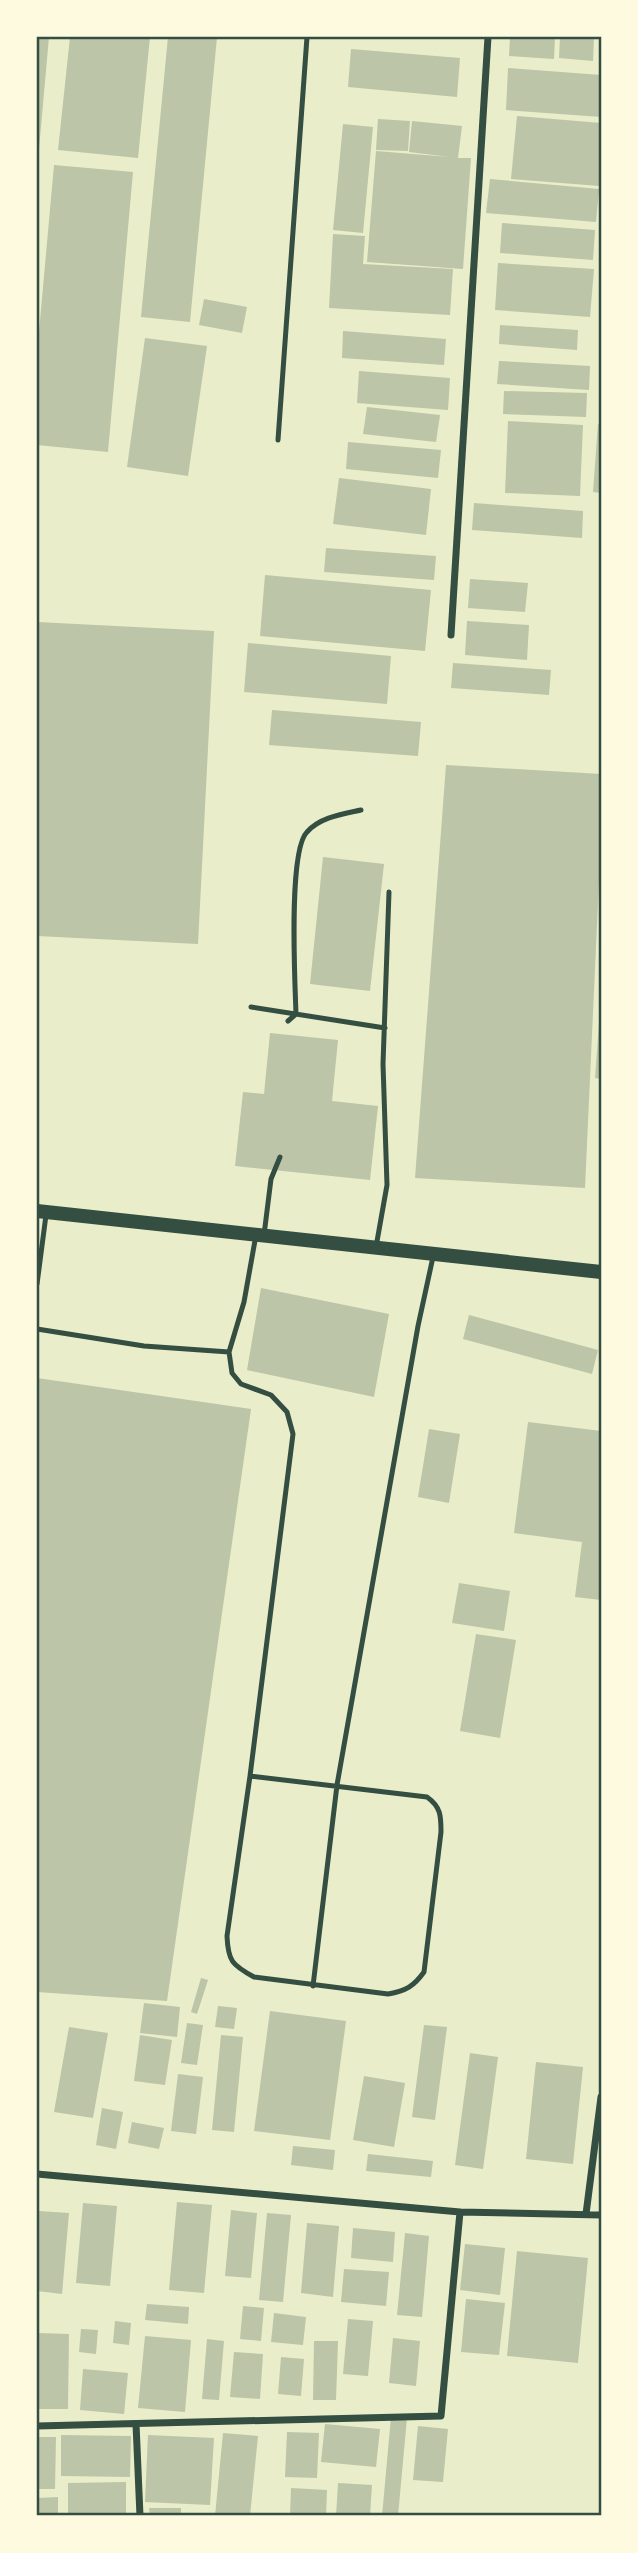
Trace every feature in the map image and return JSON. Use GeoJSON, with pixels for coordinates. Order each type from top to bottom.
{"type":"FeatureCollection","features":[{"type":"Feature","properties":{"kind":"main road"},"geometry":{"type":"LineString","coordinates":[[42,1211],[601,1272]]}},
{"type":"Feature","properties":{"kind":"street"},"geometry":{"type":"LineString","coordinates":[[451,635],[488,37]]}},
{"type":"Feature","properties":{"kind":"street"},"geometry":{"type":"LineString","coordinates":[[586,2214],[601,2096]]}},
{"type":"Feature","properties":{"kind":"street"},"geometry":{"type":"LineString","coordinates":[[37,2174],[460,2212],[601,2215]]}},
{"type":"Feature","properties":{"kind":"street"},"geometry":{"type":"LineString","coordinates":[[37,2426],[441,2416],[460,2212]]}},
{"type":"Feature","properties":{"kind":"street"},"geometry":{"type":"LineString","coordinates":[[136,2424],[140,2516]]}},
{"type":"Feature","properties":{"kind":"lane"},"geometry":{"type":"LineString","coordinates":[[278,440],[307,37]]}},
{"type":"Feature","properties":{"kind":"lane"},"geometry":{"type":"LineString","coordinates":[[296,1014],[294,947],[298,850],[304,834],[317,823],[361,810]]}},
{"type":"Feature","properties":{"kind":"lane"},"geometry":{"type":"LineString","coordinates":[[376,1247],[387,1185],[384,1028],[388,892]]}},
{"type":"Feature","properties":{"kind":"lane"},"geometry":{"type":"LineString","coordinates":[[251,1007],[384,1028]]}},
{"type":"Feature","properties":{"kind":"lane"},"geometry":{"type":"LineString","coordinates":[[288,1021],[296,1014]]}},
{"type":"Feature","properties":{"kind":"lane"},"geometry":{"type":"LineString","coordinates":[[250,1776],[427,1797],[437,1804],[441,1816],[441,1832],[424,1972],[415,1984],[405,1991],[388,1994],[254,1977],[237,1967],[228,1954],[228,1936],[293,1434],[287,1412],[271,1395],[241,1384],[232,1373],[229,1352],[244,1302],[271,1180],[280,1157]]}},
{"type":"Feature","properties":{"kind":"lane"},"geometry":{"type":"LineString","coordinates":[[37,1284],[42,1211]]}},
{"type":"Feature","properties":{"kind":"lane"},"geometry":{"type":"LineString","coordinates":[[313,1986],[337,1785],[418,1326],[434,1254]]}},
{"type":"Feature","properties":{"kind":"lane"},"geometry":{"type":"LineString","coordinates":[[37,1329],[144,1346],[229,1352]]}},
{"type":"Feature","properties":{"kind":"building"},"geometry":{"type":"Polygon","coordinates":[[[37,37],[49,37],[39,149],[37,149],[37,37]]]}},
{"type":"Feature","properties":{"kind":"building"},"geometry":{"type":"Polygon","coordinates":[[[70,37],[150,37],[138,158],[58,150],[70,37]]]}},
{"type":"Feature","properties":{"kind":"building"},"geometry":{"type":"Polygon","coordinates":[[[168,37],[217,37],[190,322],[141,317],[168,37]]]}},
{"type":"Feature","properties":{"kind":"building"},"geometry":{"type":"Polygon","coordinates":[[[510,37],[555,37],[554,59],[509,56],[510,37]]]}},
{"type":"Feature","properties":{"kind":"building"},"geometry":{"type":"Polygon","coordinates":[[[560,37],[594,37],[593,61],[559,58],[560,37]]]}},
{"type":"Feature","properties":{"kind":"building"},"geometry":{"type":"Polygon","coordinates":[[[351,49],[460,58],[457,97],[348,87],[351,49]]]}},
{"type":"Feature","properties":{"kind":"building"},"geometry":{"type":"Polygon","coordinates":[[[508,68],[601,75],[601,117],[506,110],[508,68]]]}},
{"type":"Feature","properties":{"kind":"building"},"geometry":{"type":"Polygon","coordinates":[[[517,116],[601,123],[599,186],[511,179],[517,116]]]}},
{"type":"Feature","properties":{"kind":"building"},"geometry":{"type":"Polygon","coordinates":[[[378,119],[410,121],[408,151],[376,150],[378,119]]]}},
{"type":"Feature","properties":{"kind":"building"},"geometry":{"type":"Polygon","coordinates":[[[412,121],[462,126],[458,158],[471,158],[463,269],[367,262],[376,151],[450,157],[409,152],[412,121]]]}},
{"type":"Feature","properties":{"kind":"building"},"geometry":{"type":"Polygon","coordinates":[[[343,124],[373,127],[363,233],[333,230],[343,124]]]}},
{"type":"Feature","properties":{"kind":"building"},"geometry":{"type":"Polygon","coordinates":[[[54,165],[133,172],[108,452],[37,445],[37,354],[54,165]]]}},
{"type":"Feature","properties":{"kind":"building"},"geometry":{"type":"Polygon","coordinates":[[[490,179],[599,189],[596,222],[486,213],[490,179]]]}},
{"type":"Feature","properties":{"kind":"building"},"geometry":{"type":"Polygon","coordinates":[[[502,223],[595,230],[593,260],[500,253],[502,223]]]}},
{"type":"Feature","properties":{"kind":"building"},"geometry":{"type":"Polygon","coordinates":[[[333,234],[365,236],[363,264],[453,269],[450,315],[329,308],[333,234]]]}},
{"type":"Feature","properties":{"kind":"building"},"geometry":{"type":"Polygon","coordinates":[[[498,263],[594,269],[590,317],[495,310],[498,263]]]}},
{"type":"Feature","properties":{"kind":"building"},"geometry":{"type":"Polygon","coordinates":[[[204,299],[247,307],[242,333],[199,325],[204,299]]]}},
{"type":"Feature","properties":{"kind":"building"},"geometry":{"type":"Polygon","coordinates":[[[500,325],[578,330],[577,350],[499,344],[500,325]]]}},
{"type":"Feature","properties":{"kind":"building"},"geometry":{"type":"Polygon","coordinates":[[[343,331],[446,339],[444,365],[342,358],[343,331]]]}},
{"type":"Feature","properties":{"kind":"building"},"geometry":{"type":"Polygon","coordinates":[[[145,338],[207,346],[188,476],[127,467],[145,338]]]}},
{"type":"Feature","properties":{"kind":"building"},"geometry":{"type":"Polygon","coordinates":[[[499,361],[590,366],[589,390],[497,384],[499,361]]]}},
{"type":"Feature","properties":{"kind":"building"},"geometry":{"type":"Polygon","coordinates":[[[359,371],[450,378],[448,410],[357,403],[359,371]]]}},
{"type":"Feature","properties":{"kind":"building"},"geometry":{"type":"Polygon","coordinates":[[[504,391],[587,393],[586,417],[503,414],[504,391]]]}},
{"type":"Feature","properties":{"kind":"building"},"geometry":{"type":"Polygon","coordinates":[[[367,407],[440,415],[436,442],[363,434],[367,407]]]}},
{"type":"Feature","properties":{"kind":"building"},"geometry":{"type":"Polygon","coordinates":[[[508,421],[583,425],[580,496],[505,493],[508,421]]]}},
{"type":"Feature","properties":{"kind":"building"},"geometry":{"type":"Polygon","coordinates":[[[598,424],[601,424],[601,493],[593,492],[598,424]]]}},
{"type":"Feature","properties":{"kind":"building"},"geometry":{"type":"Polygon","coordinates":[[[348,442],[441,450],[438,478],[346,469],[348,442]]]}},
{"type":"Feature","properties":{"kind":"building"},"geometry":{"type":"Polygon","coordinates":[[[339,478],[431,489],[426,535],[333,524],[339,478]]]}},
{"type":"Feature","properties":{"kind":"building"},"geometry":{"type":"Polygon","coordinates":[[[474,503],[583,511],[582,538],[472,530],[474,503]]]}},
{"type":"Feature","properties":{"kind":"building"},"geometry":{"type":"Polygon","coordinates":[[[326,548],[436,556],[434,580],[324,572],[326,548]]]}},
{"type":"Feature","properties":{"kind":"building"},"geometry":{"type":"Polygon","coordinates":[[[265,575],[431,590],[425,651],[260,636],[265,575]]]}},
{"type":"Feature","properties":{"kind":"building"},"geometry":{"type":"Polygon","coordinates":[[[470,579],[528,583],[525,612],[468,608],[470,579]]]}},
{"type":"Feature","properties":{"kind":"building"},"geometry":{"type":"Polygon","coordinates":[[[467,621],[529,625],[527,660],[465,655],[467,621]]]}},
{"type":"Feature","properties":{"kind":"building"},"geometry":{"type":"Polygon","coordinates":[[[37,622],[214,631],[198,944],[37,936],[37,622]]]}},
{"type":"Feature","properties":{"kind":"building"},"geometry":{"type":"Polygon","coordinates":[[[248,643],[391,656],[387,704],[244,692],[248,643]]]}},
{"type":"Feature","properties":{"kind":"building"},"geometry":{"type":"Polygon","coordinates":[[[453,663],[551,670],[549,695],[451,688],[453,663]]]}},
{"type":"Feature","properties":{"kind":"building"},"geometry":{"type":"Polygon","coordinates":[[[272,710],[421,722],[418,756],[269,745],[272,710]]]}},
{"type":"Feature","properties":{"kind":"building"},"geometry":{"type":"Polygon","coordinates":[[[446,765],[601,774],[601,837],[585,1188],[415,1178],[446,765]]]}},
{"type":"Feature","properties":{"kind":"building"},"geometry":{"type":"Polygon","coordinates":[[[323,857],[384,864],[370,991],[310,984],[323,857]]]}},
{"type":"Feature","properties":{"kind":"building"},"geometry":{"type":"Polygon","coordinates":[[[601,1023],[601,1079],[595,1078],[601,1023]]]}},
{"type":"Feature","properties":{"kind":"building"},"geometry":{"type":"Polygon","coordinates":[[[270,1033],[338,1040],[332,1101],[378,1106],[370,1180],[235,1166],[243,1092],[264,1094],[270,1033]]]}},
{"type":"Feature","properties":{"kind":"building"},"geometry":{"type":"Polygon","coordinates":[[[261,1288],[389,1314],[374,1397],[247,1370],[261,1288]]]}},
{"type":"Feature","properties":{"kind":"building"},"geometry":{"type":"Polygon","coordinates":[[[469,1315],[598,1350],[592,1374],[463,1339],[469,1315]]]}},
{"type":"Feature","properties":{"kind":"building"},"geometry":{"type":"Polygon","coordinates":[[[37,1378],[251,1409],[167,2001],[37,1992],[37,1378]]]}},
{"type":"Feature","properties":{"kind":"building"},"geometry":{"type":"Polygon","coordinates":[[[528,1422],[601,1431],[601,1600],[575,1597],[582,1542],[514,1533],[528,1422]]]}},
{"type":"Feature","properties":{"kind":"building"},"geometry":{"type":"Polygon","coordinates":[[[429,1429],[460,1434],[449,1503],[418,1497],[429,1429]]]}},
{"type":"Feature","properties":{"kind":"building"},"geometry":{"type":"Polygon","coordinates":[[[459,1583],[510,1591],[504,1631],[452,1623],[459,1583]]]}},
{"type":"Feature","properties":{"kind":"building"},"geometry":{"type":"Polygon","coordinates":[[[476,1634],[516,1640],[500,1738],[460,1731],[476,1634]]]}},
{"type":"Feature","properties":{"kind":"building"},"geometry":{"type":"Polygon","coordinates":[[[201,1978],[208,1980],[197,2014],[191,2012],[201,1978]]]}},
{"type":"Feature","properties":{"kind":"building"},"geometry":{"type":"Polygon","coordinates":[[[144,2003],[180,2007],[177,2037],[140,2033],[144,2003]]]}},
{"type":"Feature","properties":{"kind":"building"},"geometry":{"type":"Polygon","coordinates":[[[218,2006],[237,2008],[234,2029],[215,2027],[218,2006]]]}},
{"type":"Feature","properties":{"kind":"building"},"geometry":{"type":"Polygon","coordinates":[[[270,2011],[346,2021],[330,2140],[254,2131],[270,2011]]]}},
{"type":"Feature","properties":{"kind":"building"},"geometry":{"type":"Polygon","coordinates":[[[187,2023],[203,2025],[197,2065],[181,2063],[187,2023]]]}},
{"type":"Feature","properties":{"kind":"building"},"geometry":{"type":"Polygon","coordinates":[[[424,2025],[447,2027],[435,2120],[412,2117],[424,2025]]]}},
{"type":"Feature","properties":{"kind":"building"},"geometry":{"type":"Polygon","coordinates":[[[69,2027],[108,2033],[93,2118],[54,2112],[69,2027]]]}},
{"type":"Feature","properties":{"kind":"building"},"geometry":{"type":"Polygon","coordinates":[[[140,2035],[172,2040],[165,2085],[134,2081],[140,2035]]]}},
{"type":"Feature","properties":{"kind":"building"},"geometry":{"type":"Polygon","coordinates":[[[221,2035],[243,2037],[234,2132],[212,2130],[221,2035]]]}},
{"type":"Feature","properties":{"kind":"building"},"geometry":{"type":"Polygon","coordinates":[[[470,2053],[498,2057],[483,2169],[455,2165],[470,2053]]]}},
{"type":"Feature","properties":{"kind":"building"},"geometry":{"type":"Polygon","coordinates":[[[536,2062],[583,2067],[573,2164],[526,2159],[536,2062]]]}},
{"type":"Feature","properties":{"kind":"building"},"geometry":{"type":"Polygon","coordinates":[[[178,2074],[203,2077],[196,2134],[171,2131],[178,2074]]]}},
{"type":"Feature","properties":{"kind":"building"},"geometry":{"type":"Polygon","coordinates":[[[364,2076],[405,2083],[394,2147],[353,2140],[364,2076]]]}},
{"type":"Feature","properties":{"kind":"building"},"geometry":{"type":"Polygon","coordinates":[[[102,2108],[123,2112],[116,2149],[96,2145],[102,2108]]]}},
{"type":"Feature","properties":{"kind":"building"},"geometry":{"type":"Polygon","coordinates":[[[132,2122],[164,2128],[159,2149],[128,2143],[132,2122]]]}},
{"type":"Feature","properties":{"kind":"building"},"geometry":{"type":"Polygon","coordinates":[[[293,2146],[335,2150],[333,2170],[291,2165],[293,2146]]]}},
{"type":"Feature","properties":{"kind":"building"},"geometry":{"type":"Polygon","coordinates":[[[368,2154],[433,2161],[431,2177],[366,2171],[368,2154]]]}},
{"type":"Feature","properties":{"kind":"building"},"geometry":{"type":"Polygon","coordinates":[[[177,2202],[212,2205],[204,2293],[169,2290],[177,2202]]]}},
{"type":"Feature","properties":{"kind":"building"},"geometry":{"type":"Polygon","coordinates":[[[83,2203],[117,2206],[110,2286],[76,2283],[83,2203]]]}},
{"type":"Feature","properties":{"kind":"building"},"geometry":{"type":"Polygon","coordinates":[[[231,2210],[257,2213],[251,2278],[225,2276],[231,2210]]]}},
{"type":"Feature","properties":{"kind":"building"},"geometry":{"type":"Polygon","coordinates":[[[39,2211],[69,2213],[62,2294],[37,2291],[39,2211]]]}},
{"type":"Feature","properties":{"kind":"building"},"geometry":{"type":"Polygon","coordinates":[[[267,2213],[291,2215],[283,2302],[259,2300],[267,2213]]]}},
{"type":"Feature","properties":{"kind":"building"},"geometry":{"type":"Polygon","coordinates":[[[307,2223],[339,2226],[333,2297],[301,2293],[307,2223]]]}},
{"type":"Feature","properties":{"kind":"building"},"geometry":{"type":"Polygon","coordinates":[[[353,2228],[395,2232],[393,2262],[351,2258],[353,2228]]]}},
{"type":"Feature","properties":{"kind":"building"},"geometry":{"type":"Polygon","coordinates":[[[405,2233],[429,2236],[422,2317],[397,2315],[405,2233]]]}},
{"type":"Feature","properties":{"kind":"building"},"geometry":{"type":"Polygon","coordinates":[[[465,2244],[505,2248],[500,2295],[460,2290],[465,2244]]]}},
{"type":"Feature","properties":{"kind":"building"},"geometry":{"type":"Polygon","coordinates":[[[517,2251],[588,2258],[578,2363],[507,2356],[517,2251]]]}},
{"type":"Feature","properties":{"kind":"building"},"geometry":{"type":"Polygon","coordinates":[[[344,2269],[389,2272],[386,2306],[341,2302],[344,2269]]]}},
{"type":"Feature","properties":{"kind":"building"},"geometry":{"type":"Polygon","coordinates":[[[466,2299],[505,2303],[499,2355],[461,2352],[466,2299]]]}},
{"type":"Feature","properties":{"kind":"building"},"geometry":{"type":"Polygon","coordinates":[[[147,2304],[189,2307],[188,2324],[145,2320],[147,2304]]]}},
{"type":"Feature","properties":{"kind":"building"},"geometry":{"type":"Polygon","coordinates":[[[243,2306],[264,2308],[261,2341],[240,2339],[243,2306]]]}},
{"type":"Feature","properties":{"kind":"building"},"geometry":{"type":"Polygon","coordinates":[[[274,2313],[306,2317],[303,2345],[271,2342],[274,2313]]]}},
{"type":"Feature","properties":{"kind":"building"},"geometry":{"type":"Polygon","coordinates":[[[348,2319],[373,2321],[368,2376],[343,2374],[348,2319]]]}},
{"type":"Feature","properties":{"kind":"building"},"geometry":{"type":"Polygon","coordinates":[[[115,2321],[131,2323],[129,2345],[113,2343],[115,2321]]]}},
{"type":"Feature","properties":{"kind":"building"},"geometry":{"type":"Polygon","coordinates":[[[81,2329],[98,2330],[96,2354],[79,2352],[81,2329]]]}},
{"type":"Feature","properties":{"kind":"building"},"geometry":{"type":"Polygon","coordinates":[[[37,2333],[69,2334],[68,2409],[37,2409],[37,2333]]]}},
{"type":"Feature","properties":{"kind":"building"},"geometry":{"type":"Polygon","coordinates":[[[145,2336],[191,2340],[185,2412],[138,2408],[145,2336]]]}},
{"type":"Feature","properties":{"kind":"building"},"geometry":{"type":"Polygon","coordinates":[[[393,2338],[420,2341],[416,2386],[389,2383],[393,2338]]]}},
{"type":"Feature","properties":{"kind":"building"},"geometry":{"type":"Polygon","coordinates":[[[207,2339],[224,2341],[219,2400],[202,2399],[207,2339]]]}},
{"type":"Feature","properties":{"kind":"building"},"geometry":{"type":"Polygon","coordinates":[[[314,2341],[338,2341],[336,2400],[313,2400],[314,2341]]]}},
{"type":"Feature","properties":{"kind":"building"},"geometry":{"type":"Polygon","coordinates":[[[234,2352],[263,2354],[260,2399],[230,2397],[234,2352]]]}},
{"type":"Feature","properties":{"kind":"building"},"geometry":{"type":"Polygon","coordinates":[[[281,2357],[304,2359],[301,2396],[278,2394],[281,2357]]]}},
{"type":"Feature","properties":{"kind":"building"},"geometry":{"type":"Polygon","coordinates":[[[83,2369],[128,2373],[124,2414],[80,2410],[83,2369]]]}},
{"type":"Feature","properties":{"kind":"building"},"geometry":{"type":"Polygon","coordinates":[[[391,2417],[407,2418],[398,2516],[382,2516],[391,2417]]]}},
{"type":"Feature","properties":{"kind":"building"},"geometry":{"type":"Polygon","coordinates":[[[325,2424],[380,2429],[376,2467],[321,2462],[325,2424]]]}},
{"type":"Feature","properties":{"kind":"building"},"geometry":{"type":"Polygon","coordinates":[[[418,2426],[448,2429],[443,2482],[413,2480],[418,2426]]]}},
{"type":"Feature","properties":{"kind":"building"},"geometry":{"type":"Polygon","coordinates":[[[287,2432],[319,2433],[317,2478],[285,2477],[287,2432]]]}},
{"type":"Feature","properties":{"kind":"building"},"geometry":{"type":"Polygon","coordinates":[[[223,2433],[258,2436],[250,2516],[215,2516],[223,2433]]]}},
{"type":"Feature","properties":{"kind":"building"},"geometry":{"type":"Polygon","coordinates":[[[61,2435],[131,2436],[130,2477],[61,2476],[61,2435]]]}},
{"type":"Feature","properties":{"kind":"building"},"geometry":{"type":"Polygon","coordinates":[[[148,2435],[214,2438],[210,2505],[145,2502],[148,2435]]]}},
{"type":"Feature","properties":{"kind":"building"},"geometry":{"type":"Polygon","coordinates":[[[37,2437],[56,2437],[55,2489],[37,2489],[37,2437]]]}},
{"type":"Feature","properties":{"kind":"building"},"geometry":{"type":"Polygon","coordinates":[[[126,2482],[126,2516],[68,2516],[68,2483],[126,2482]]]}},
{"type":"Feature","properties":{"kind":"building"},"geometry":{"type":"Polygon","coordinates":[[[338,2483],[372,2485],[370,2516],[336,2516],[338,2483]]]}},
{"type":"Feature","properties":{"kind":"building"},"geometry":{"type":"Polygon","coordinates":[[[291,2488],[327,2490],[326,2516],[290,2516],[291,2488]]]}},
{"type":"Feature","properties":{"kind":"building"},"geometry":{"type":"Polygon","coordinates":[[[58,2497],[58,2516],[37,2516],[37,2498],[58,2497]]]}},
{"type":"Feature","properties":{"kind":"building"},"geometry":{"type":"Polygon","coordinates":[[[149,2508],[181,2508],[181,2516],[150,2516],[149,2508]]]}}]}
